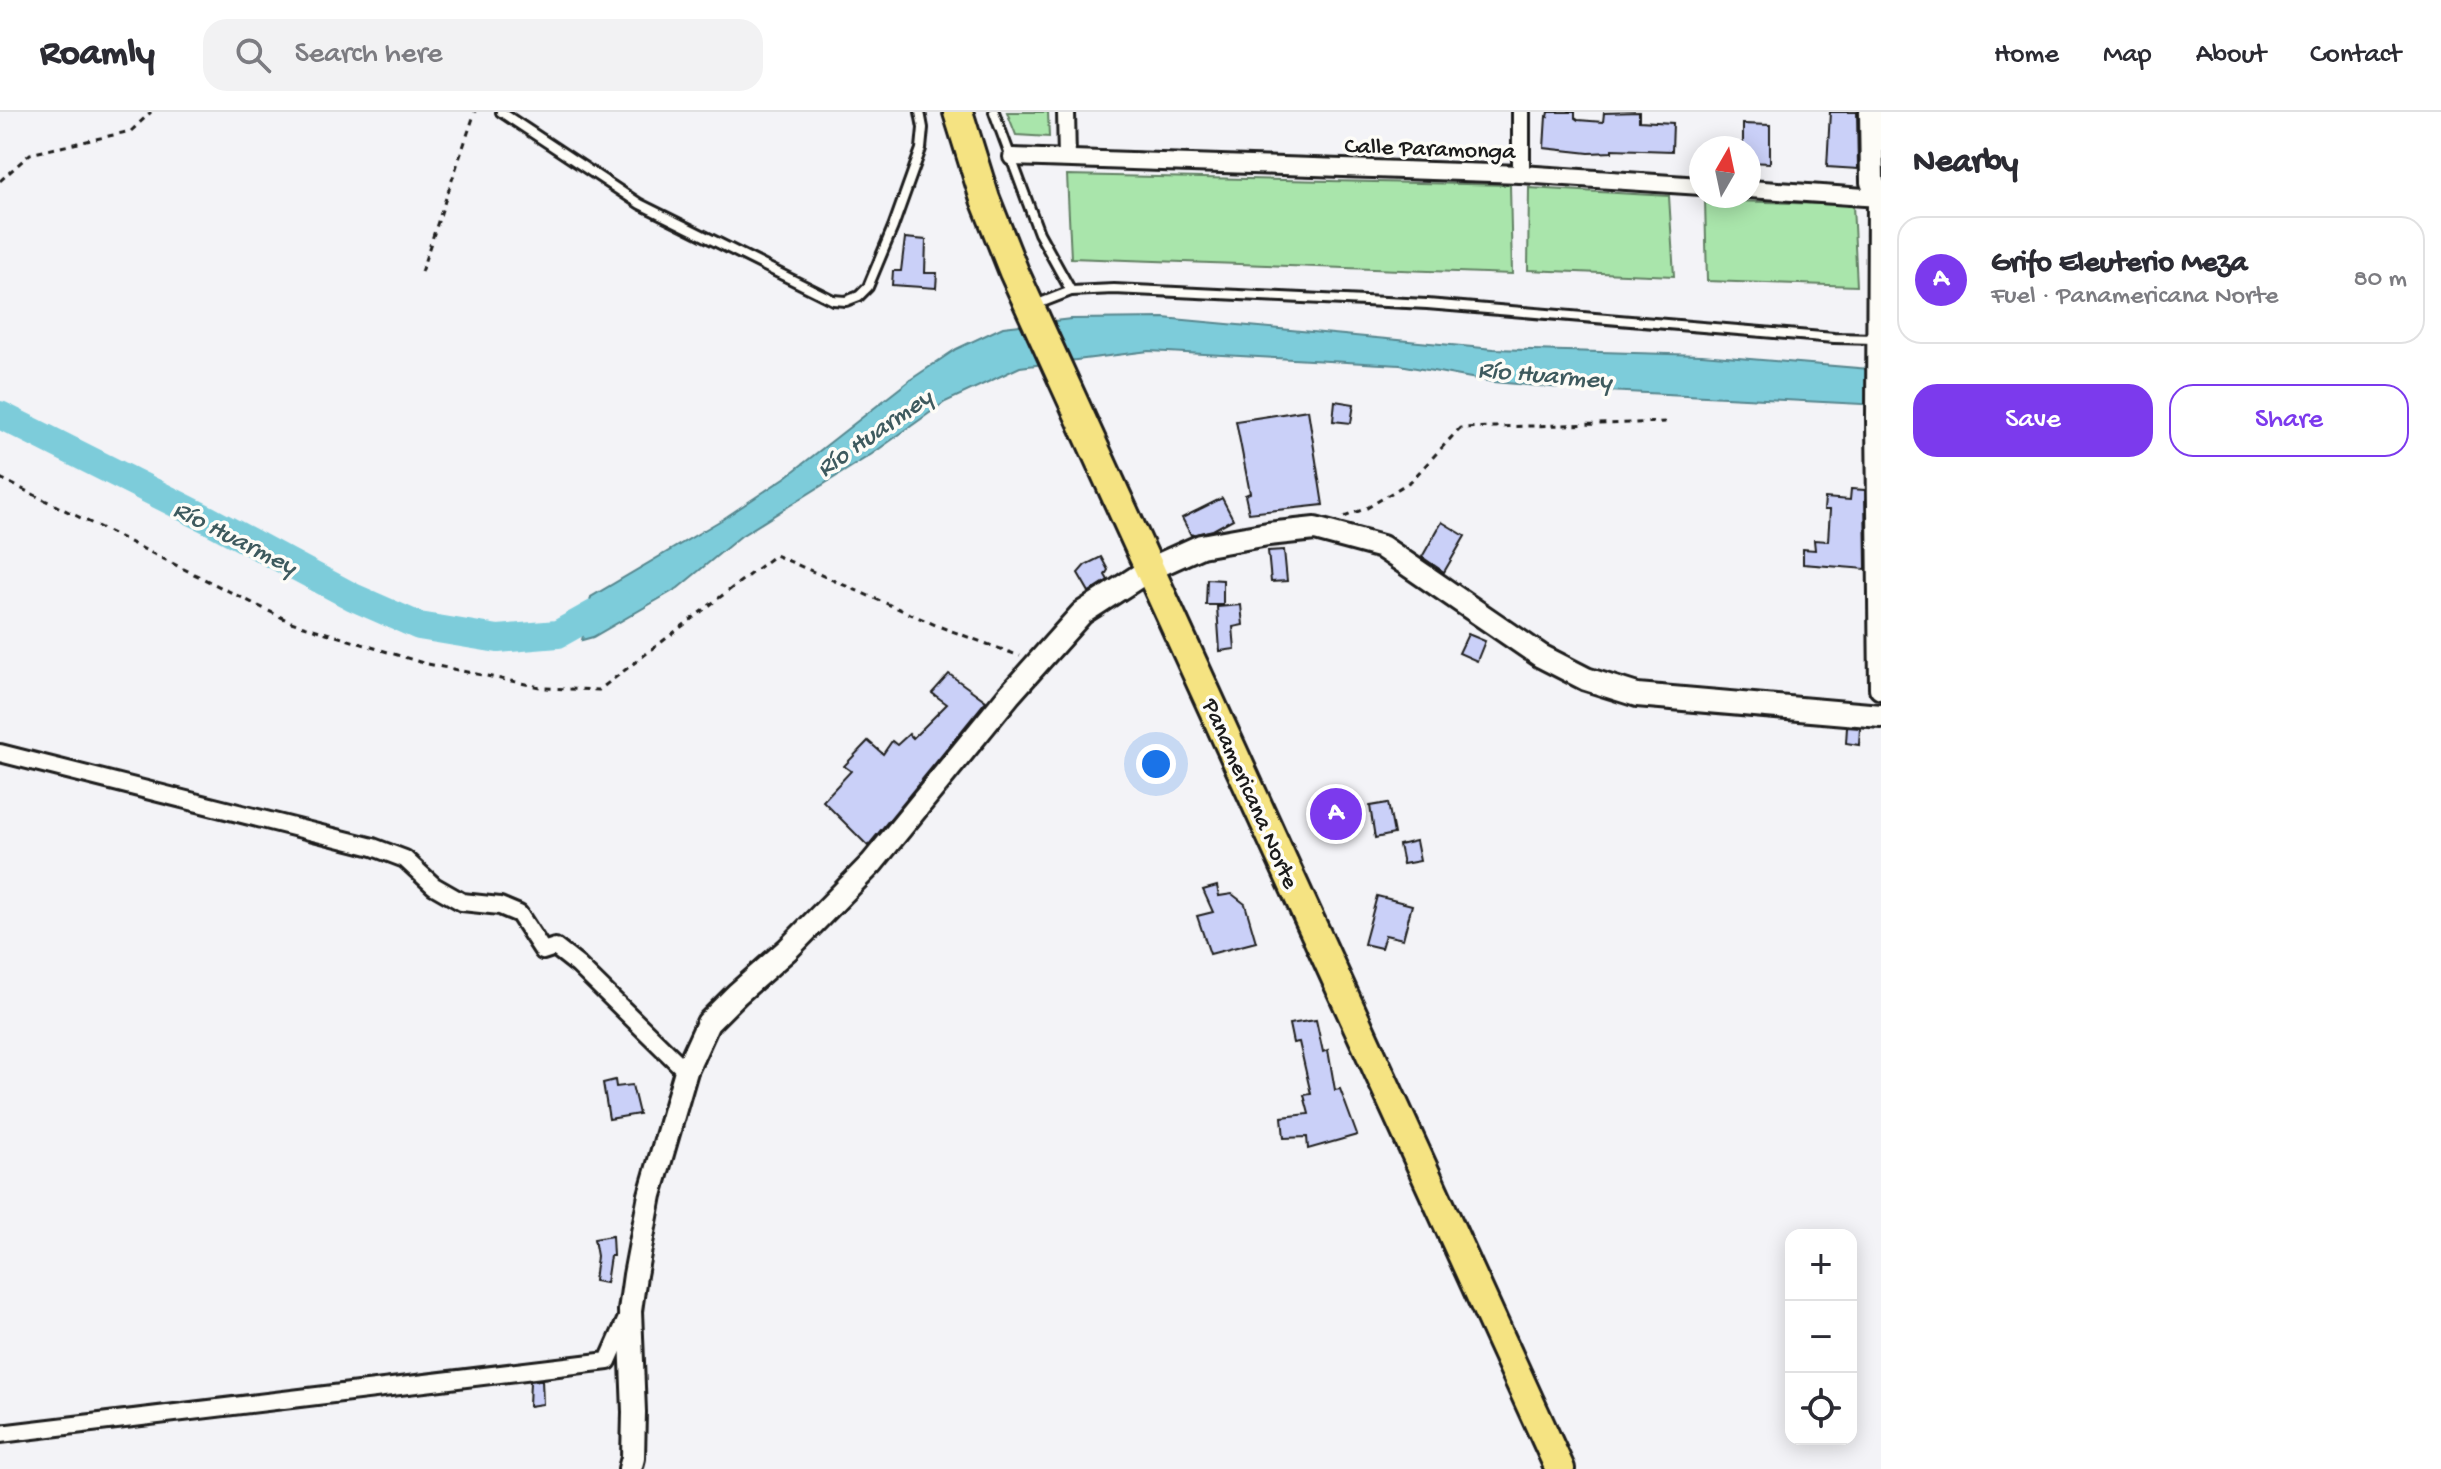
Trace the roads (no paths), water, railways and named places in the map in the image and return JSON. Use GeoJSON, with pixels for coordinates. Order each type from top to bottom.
{"type":"FeatureCollection","features":[{"type":"Feature","properties":{"kind":"highway","name":"Panamericana Norte"},"geometry":{"type":"LineString","coordinates":[[958,112],[985,199],[1030,307],[1560,1469]]}},
{"type":"Feature","properties":{"kind":"street"},"geometry":{"type":"LineString","coordinates":[[1066,112],[1067,158]]}},
{"type":"Feature","properties":{"kind":"street"},"geometry":{"type":"LineString","coordinates":[[1521,112],[1521,174]]}},
{"type":"Feature","properties":{"kind":"street"},"geometry":{"type":"LineString","coordinates":[[1871,112],[1872,182],[1880,197],[1878,418],[1881,688]]}},
{"type":"Feature","properties":{"kind":"street","name":"Calle Paramonga"},"geometry":{"type":"LineString","coordinates":[[1012,157],[1521,174],[1689,185]]}},
{"type":"Feature","properties":{"kind":"street"},"geometry":{"type":"LineString","coordinates":[[1761,190],[1880,197]]}},
{"type":"Feature","properties":{"kind":"street"},"geometry":{"type":"LineString","coordinates":[[630,1469],[634,1412],[630,1311],[650,1195],[686,1071],[708,1023],[788,949],[872,863],[1041,658],[1082,613],[1150,569],[1201,546],[1315,529],[1382,547],[1541,656],[1586,679],[1637,695],[1881,716]]}},
{"type":"Feature","properties":{"kind":"street"},"geometry":{"type":"LineString","coordinates":[[0,753],[373,847],[405,859],[434,886],[462,902],[500,906],[519,914],[543,951],[555,947],[578,965],[686,1071]]}},
{"type":"Feature","properties":{"kind":"street"},"geometry":{"type":"LineString","coordinates":[[0,1434],[608,1361],[630,1311]]}},
{"type":"Feature","properties":{"kind":"lane"},"geometry":{"type":"LineString","coordinates":[[501,112],[640,204],[833,300],[846,301],[859,296],[868,287],[893,227],[923,139],[920,112]]}},
{"type":"Feature","properties":{"kind":"lane"},"geometry":{"type":"LineString","coordinates":[[994,112],[1039,233],[1071,291]]}},
{"type":"Feature","properties":{"kind":"lane"},"geometry":{"type":"LineString","coordinates":[[1030,307],[1071,291],[1114,289],[1427,304],[1880,343]]}},
{"type":"Feature","properties":{"kind":"water","name":"Río Huarmey"},"geometry":{"type":"Polygon","coordinates":[[[1163,318],[1494,349],[1702,355],[1881,370],[1881,405],[1587,390],[1493,382],[1400,365],[1149,351],[1020,367],[945,402],[872,454],[741,536],[678,588],[593,637],[582,640],[591,597],[723,519],[786,477],[910,380],[956,349],[1003,327],[1071,319],[1163,318]]]}},
{"type":"Feature","properties":{"kind":"waterway","name":"Río Huarmey"},"geometry":{"type":"LineString","coordinates":[[0,415],[209,520],[353,597],[419,626],[498,639],[558,634],[617,601]]}},
{"type":"Feature","properties":{"kind":"place","name":"Grifo Eleuterio Meza"},"geometry":{"type":"Point","coordinates":[1336,814]}}]}
